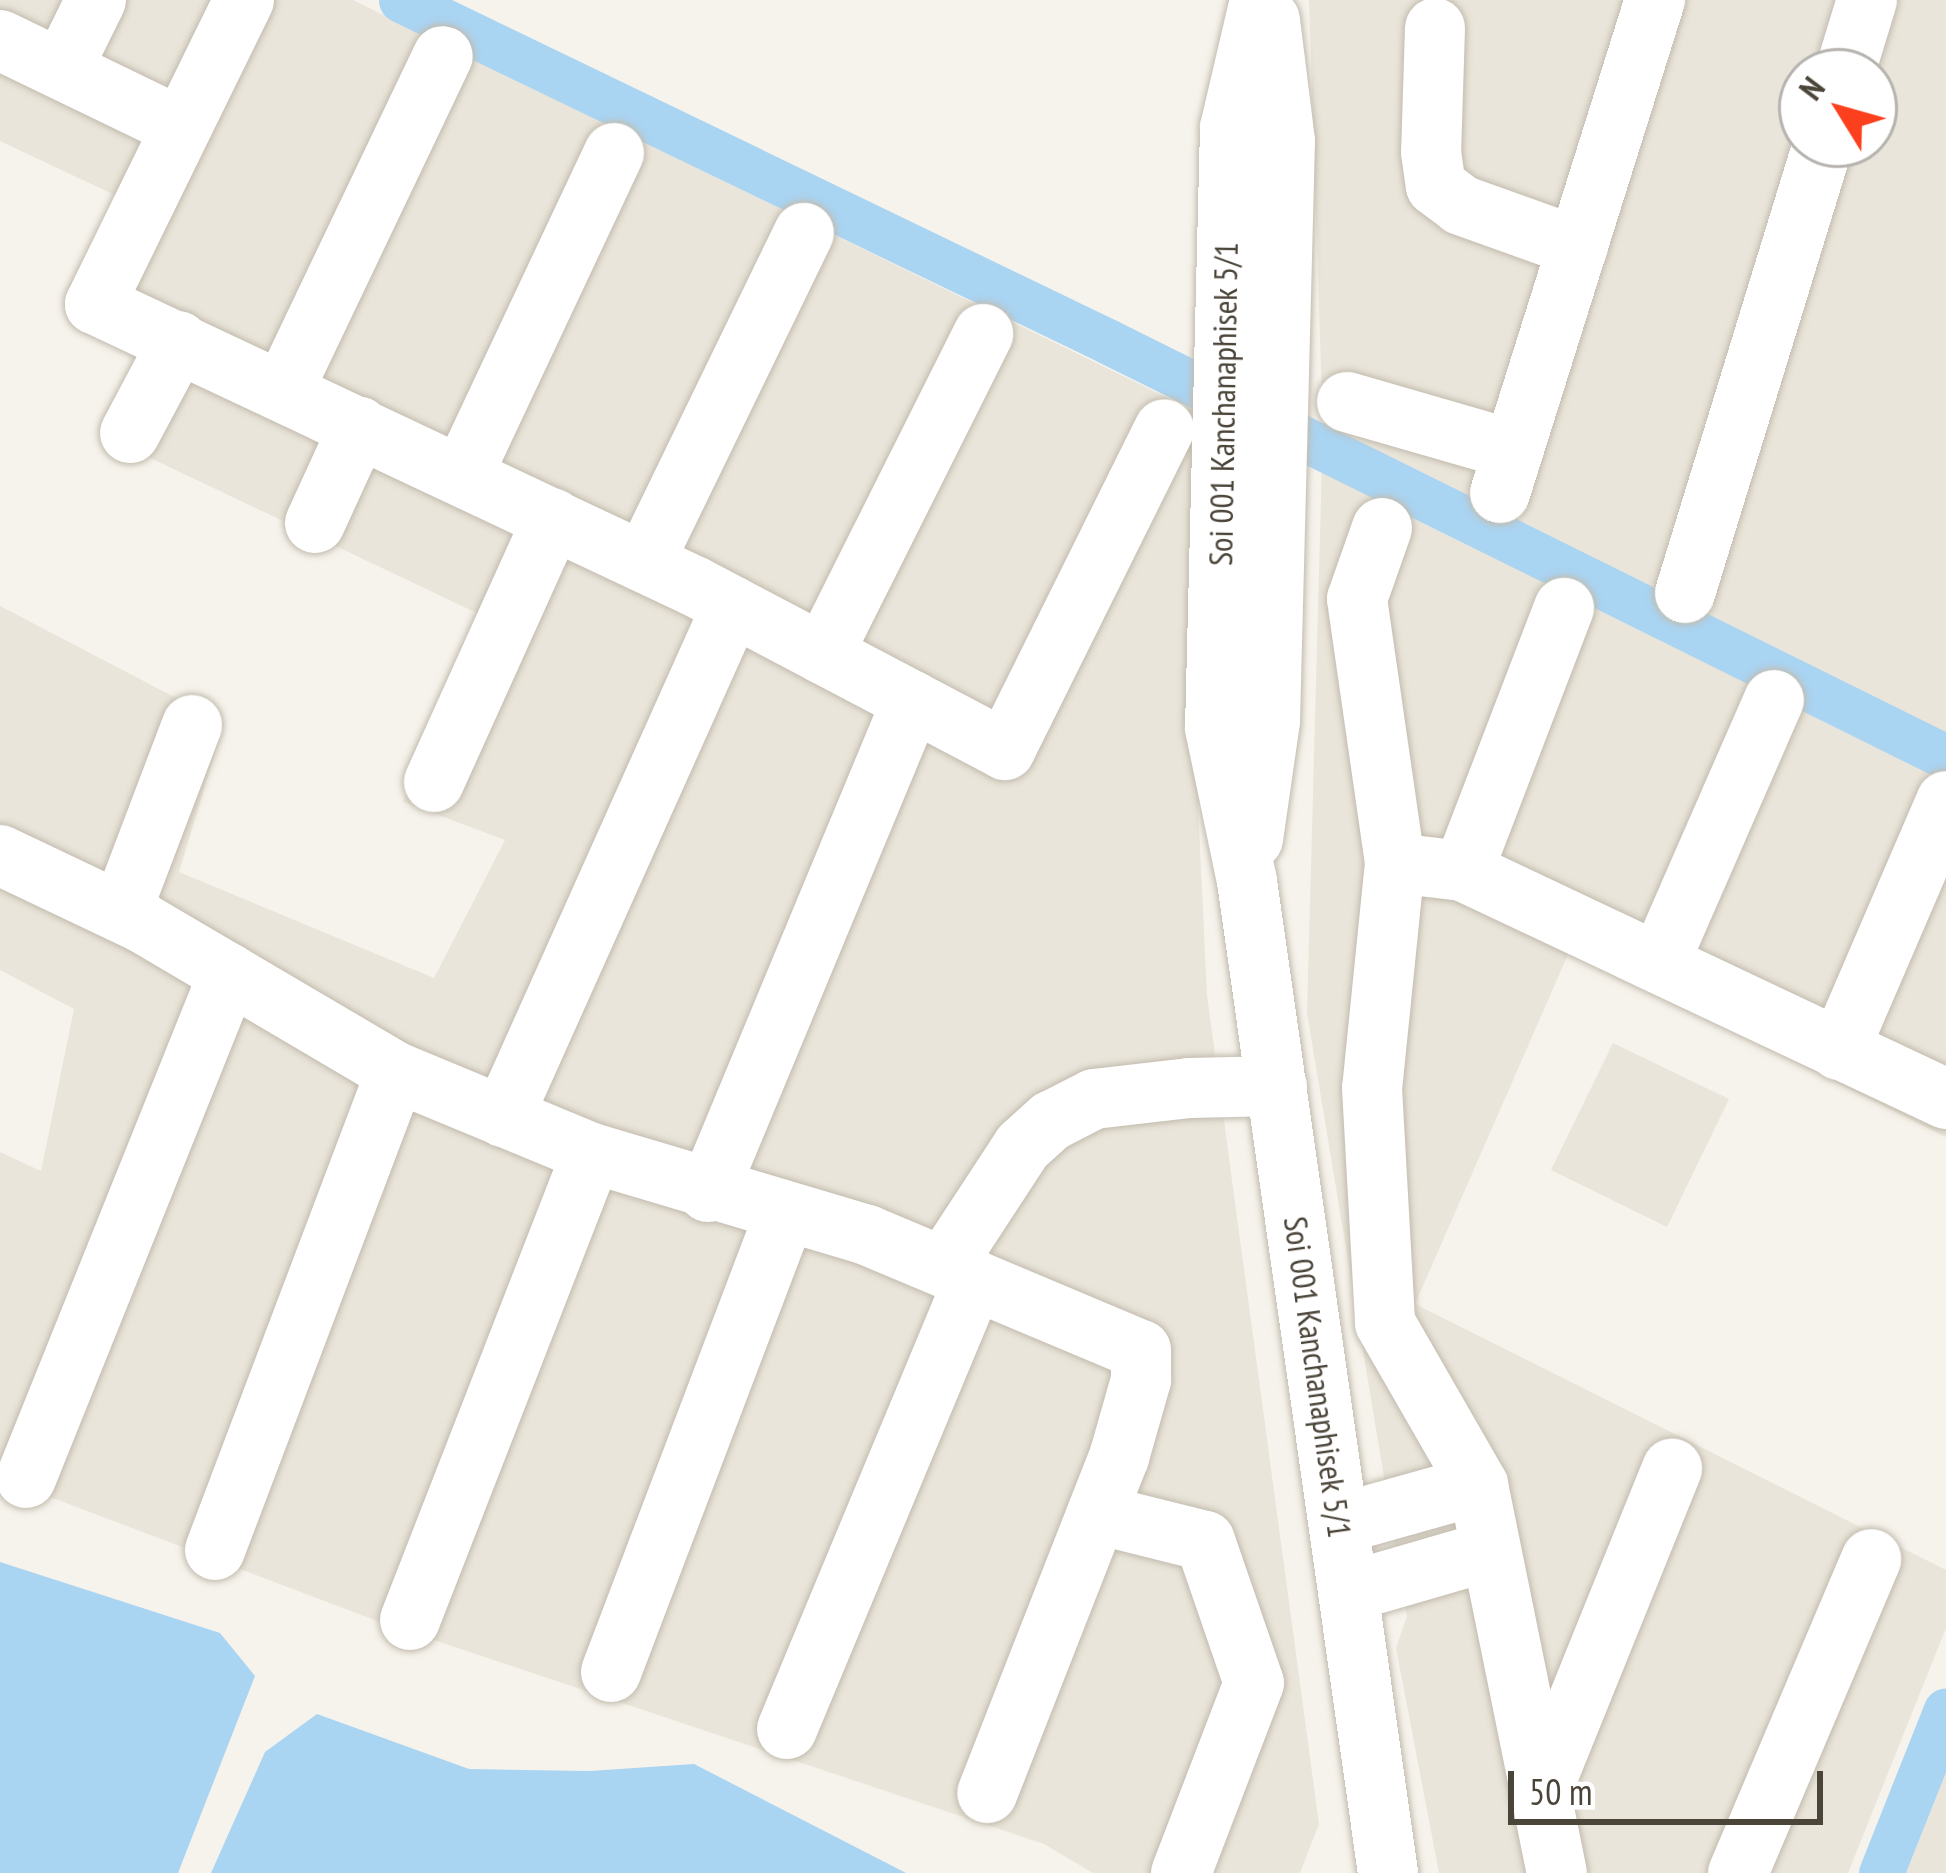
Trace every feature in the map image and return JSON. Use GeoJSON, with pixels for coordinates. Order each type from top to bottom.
{"type":"FeatureCollection","features":[{"type":"Feature","properties":{"kind":"street"},"geometry":{"type":"LineString","coordinates":[[62,70],[96,0]]}},
{"type":"Feature","properties":{"kind":"street"},"geometry":{"type":"LineString","coordinates":[[244,0],[95,304],[644,562],[1004,750],[1164,429]]}},
{"type":"Feature","properties":{"kind":"street","name":"Soi 001 Kanchanaphisek 5/1"},"geometry":{"type":"LineString","coordinates":[[1264,0],[1243,725],[1247,881],[1388,1873]]}},
{"type":"Feature","properties":{"kind":"street"},"geometry":{"type":"LineString","coordinates":[[1347,402],[1506,472],[1655,0]]}},
{"type":"Feature","properties":{"kind":"street"},"geometry":{"type":"LineString","coordinates":[[1853,48],[1868,0]]}},
{"type":"Feature","properties":{"kind":"street"},"geometry":{"type":"LineString","coordinates":[[1436,28],[1431,152],[1436,186],[1461,205],[1578,247]]}},
{"type":"Feature","properties":{"kind":"street"},"geometry":{"type":"LineString","coordinates":[[0,40],[180,127]]}},
{"type":"Feature","properties":{"kind":"street"},"geometry":{"type":"LineString","coordinates":[[283,391],[443,56]]}},
{"type":"Feature","properties":{"kind":"street"},"geometry":{"type":"LineString","coordinates":[[462,476],[614,153]]}},
{"type":"Feature","properties":{"kind":"street"},"geometry":{"type":"LineString","coordinates":[[1685,593],[1816,168]]}},
{"type":"Feature","properties":{"kind":"street"},"geometry":{"type":"LineString","coordinates":[[644,562],[804,233]]}},
{"type":"Feature","properties":{"kind":"street"},"geometry":{"type":"LineString","coordinates":[[823,654],[983,334]]}},
{"type":"Feature","properties":{"kind":"street"},"geometry":{"type":"LineString","coordinates":[[130,433],[179,341]]}},
{"type":"Feature","properties":{"kind":"street"},"geometry":{"type":"LineString","coordinates":[[315,523],[359,427]]}},
{"type":"Feature","properties":{"kind":"street"},"geometry":{"type":"LineString","coordinates":[[434,782],[553,519]]}},
{"type":"Feature","properties":{"kind":"street"},"geometry":{"type":"LineString","coordinates":[[1382,529],[1358,599],[1395,863],[1372,1088],[1384,1323],[1478,1486],[1556,1873]]}},
{"type":"Feature","properties":{"kind":"street"},"geometry":{"type":"LineString","coordinates":[[503,1118],[732,606]]}},
{"type":"Feature","properties":{"kind":"street"},"geometry":{"type":"LineString","coordinates":[[1462,871],[1564,608]]}},
{"type":"Feature","properties":{"kind":"street"},"geometry":{"type":"LineString","coordinates":[[1659,963],[1774,700]]}},
{"type":"Feature","properties":{"kind":"street"},"geometry":{"type":"LineString","coordinates":[[708,1192],[912,701]]}},
{"type":"Feature","properties":{"kind":"street"},"geometry":{"type":"LineString","coordinates":[[122,912],[191,725]]}},
{"type":"Feature","properties":{"kind":"street"},"geometry":{"type":"LineString","coordinates":[[1839,1050],[1946,801]]}},
{"type":"Feature","properties":{"kind":"street"},"geometry":{"type":"LineString","coordinates":[[0,855],[122,912],[396,1072],[592,1153],[708,1192],[867,1235],[1142,1350],[1141,1380],[1096,1514],[987,1793]]}},
{"type":"Feature","properties":{"kind":"street"},"geometry":{"type":"LineString","coordinates":[[1395,863],[1462,871],[1946,1100]]}},
{"type":"Feature","properties":{"kind":"street"},"geometry":{"type":"LineString","coordinates":[[26,1478],[24,1408],[229,973]]}},
{"type":"Feature","properties":{"kind":"street"},"geometry":{"type":"LineString","coordinates":[[215,1550],[396,1072]]}},
{"type":"Feature","properties":{"kind":"street"},"geometry":{"type":"LineString","coordinates":[[787,1729],[960,1272],[1023,1146],[1051,1120],[1094,1099],[1189,1088],[1277,1086]]}},
{"type":"Feature","properties":{"kind":"street"},"geometry":{"type":"LineString","coordinates":[[410,1621],[592,1153]]}},
{"type":"Feature","properties":{"kind":"street"},"geometry":{"type":"LineString","coordinates":[[611,1672],[785,1213]]}},
{"type":"Feature","properties":{"kind":"street"},"geometry":{"type":"LineString","coordinates":[[1541,1793],[1672,1468]]}},
{"type":"Feature","properties":{"kind":"street"},"geometry":{"type":"LineString","coordinates":[[1339,1524],[1478,1486]]}},
{"type":"Feature","properties":{"kind":"street"},"geometry":{"type":"LineString","coordinates":[[1096,1514],[1205,1541],[1254,1683],[1180,1873]]}},
{"type":"Feature","properties":{"kind":"street"},"geometry":{"type":"LineString","coordinates":[[1348,1592],[1489,1551]]}},
{"type":"Feature","properties":{"kind":"street"},"geometry":{"type":"LineString","coordinates":[[1738,1873],[1871,1558]]}},
{"type":"Feature","properties":{"kind":"shaded area"},"geometry":{"type":"Polygon","coordinates":[[[0,0],[353,0],[1250,438],[1198,806],[1207,995],[1319,1824],[1300,1873],[1093,1873],[1044,1844],[380,1622],[0,1478],[0,1152],[41,1171],[74,1009],[0,970],[0,606],[224,723],[179,872],[434,978],[505,840],[403,802],[481,615],[102,435],[149,349],[74,307],[125,200],[0,141],[0,0]]]}},
{"type":"Feature","properties":{"kind":"shaded area"},"geometry":{"type":"Polygon","coordinates":[[[1309,0],[1946,0],[1946,739],[1323,430],[1309,0]]]}},
{"type":"Feature","properties":{"kind":"shaded area"},"geometry":{"type":"Polygon","coordinates":[[[1322,461],[1946,770],[1946,1137],[1570,950],[1415,1304],[1946,1570],[1946,1628],[1848,1873],[1439,1873],[1396,1648],[1407,1616],[1307,1013],[1322,461]]]}},
{"type":"Feature","properties":{"kind":"shaded area"},"geometry":{"type":"Polygon","coordinates":[[[1613,1043],[1729,1099],[1667,1227],[1551,1170],[1613,1043]]]}},
{"type":"Feature","properties":{"kind":"shaded area"},"geometry":{"type":"Polygon","coordinates":[[[1946,1741],[1946,1873],[1891,1873],[1946,1741]]]}},
{"type":"Feature","properties":{"kind":"water"},"geometry":{"type":"Polygon","coordinates":[[[0,1562],[220,1633],[255,1676],[178,1873],[0,1873],[0,1562]]]}},
{"type":"Feature","properties":{"kind":"water"},"geometry":{"type":"Polygon","coordinates":[[[317,1714],[469,1769],[590,1771],[694,1764],[906,1873],[211,1873],[265,1752],[317,1714]]]}},
{"type":"Feature","properties":{"kind":"waterway"},"geometry":{"type":"LineString","coordinates":[[401,0],[1109,342],[1946,757]]}},
{"type":"Feature","properties":{"kind":"waterway"},"geometry":{"type":"LineString","coordinates":[[1881,1873],[1946,1710]]}}]}
